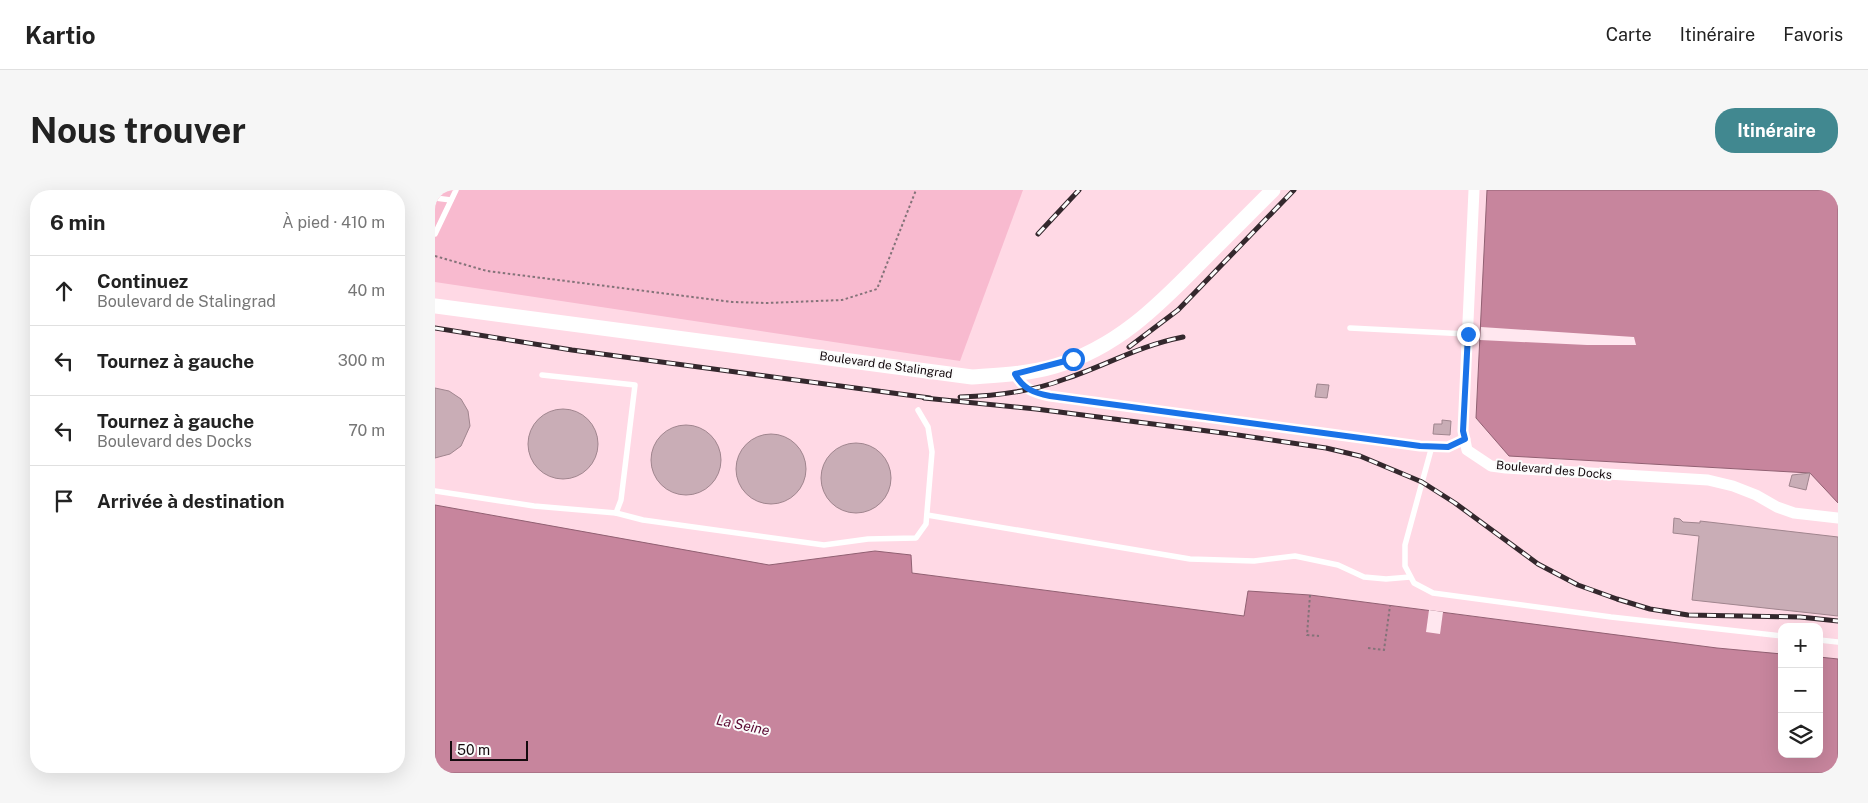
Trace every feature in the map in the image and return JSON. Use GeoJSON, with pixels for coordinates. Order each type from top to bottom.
{"type":"FeatureCollection","features":[{"type":"Feature","properties":{"kind":"street","name":"Boulevard de Stalingrad"},"geometry":{"type":"LineString","coordinates":[[435,306],[972,377],[1015,374],[1073,359],[1113,340],[1132,328],[1163,302],[1273,190]]}},
{"type":"Feature","properties":{"kind":"street"},"geometry":{"type":"LineString","coordinates":[[1015,374],[1023,386],[1029,390],[1050,396],[1448,447],[1465,439],[1463,431],[1474,190]]}},
{"type":"Feature","properties":{"kind":"street","name":"Boulevard des Docks"},"geometry":{"type":"LineString","coordinates":[[1465,439],[1467,450],[1491,466],[1708,480],[1733,486],[1794,513],[1838,518]]}},
{"type":"Feature","properties":{"kind":"lane"},"geometry":{"type":"LineString","coordinates":[[435,234],[456,190]]}},
{"type":"Feature","properties":{"kind":"lane"},"geometry":{"type":"LineString","coordinates":[[435,198],[451,200]]}},
{"type":"Feature","properties":{"kind":"lane"},"geometry":{"type":"LineString","coordinates":[[1350,328],[1468,334]]}},
{"type":"Feature","properties":{"kind":"lane"},"geometry":{"type":"LineString","coordinates":[[542,375],[635,385],[621,500],[616,513]]}},
{"type":"Feature","properties":{"kind":"lane"},"geometry":{"type":"LineString","coordinates":[[435,491],[534,506],[616,513],[643,520],[824,545],[868,540],[916,538],[926,524],[932,452],[928,427],[918,410]]}},
{"type":"Feature","properties":{"kind":"lane"},"geometry":{"type":"LineString","coordinates":[[1432,446],[1405,545],[1405,566],[1413,583],[1433,593],[1611,617],[1778,636]]}},
{"type":"Feature","properties":{"kind":"lane"},"geometry":{"type":"LineString","coordinates":[[927,515],[1190,559],[1254,560],[1295,556],[1338,565],[1364,577],[1386,579],[1411,577]]}},
{"type":"Feature","properties":{"kind":"lane"},"geometry":{"type":"LineString","coordinates":[[1823,640],[1838,642]]}},
{"type":"Feature","properties":{"kind":"path"},"geometry":{"type":"LineString","coordinates":[[435,256],[487,271],[732,302],[767,303],[842,300],[877,289],[916,190]]}},
{"type":"Feature","properties":{"kind":"path"},"geometry":{"type":"LineString","coordinates":[[1310,595],[1307,634],[1319,636]]}},
{"type":"Feature","properties":{"kind":"path"},"geometry":{"type":"LineString","coordinates":[[1368,648],[1384,650],[1390,606]]}},
{"type":"Feature","properties":{"kind":"shaded area"},"geometry":{"type":"Polygon","coordinates":[[[435,190],[1488,190],[1476,419],[1509,456],[1810,473],[1838,503],[1838,659],[1823,657],[1823,623],[1778,623],[1778,654],[1717,648],[1310,595],[1248,591],[1244,616],[912,573],[911,555],[875,551],[769,565],[435,505],[435,190]]]}},
{"type":"Feature","properties":{"kind":"shaded area"},"geometry":{"type":"Polygon","coordinates":[[[435,190],[1023,190],[960,361],[435,282],[435,190]]]}},
{"type":"Feature","properties":{"kind":"water"},"geometry":{"type":"Polygon","coordinates":[[[1487,190],[1838,190],[1838,503],[1810,473],[1509,456],[1476,418],[1487,190]]]}},
{"type":"Feature","properties":{"kind":"water","name":"La Seine"},"geometry":{"type":"Polygon","coordinates":[[[435,505],[769,565],[875,551],[911,555],[912,573],[1244,616],[1248,591],[1310,595],[1717,648],[1778,654],[1778,758],[1823,758],[1823,657],[1838,659],[1838,773],[435,773],[435,505]]]}},
{"type":"Feature","properties":{"kind":"pier"},"geometry":{"type":"Polygon","coordinates":[[[1481,327],[1634,337],[1636,345],[1587,345],[1480,340],[1481,327]]]}},
{"type":"Feature","properties":{"kind":"pier"},"geometry":{"type":"Polygon","coordinates":[[[1429,610],[1443,612],[1440,634],[1426,632],[1429,610]]]}},
{"type":"Feature","properties":{"kind":"building"},"geometry":{"type":"Polygon","coordinates":[[[1317,384],[1329,385],[1327,398],[1315,397],[1317,384]]]}},
{"type":"Feature","properties":{"kind":"building"},"geometry":{"type":"Polygon","coordinates":[[[435,388],[449,391],[461,399],[468,411],[470,426],[461,446],[450,454],[435,458],[435,388]]]}},
{"type":"Feature","properties":{"kind":"building"},"geometry":{"type":"Polygon","coordinates":[[[563,409],[576,412],[588,419],[595,431],[598,444],[595,457],[588,469],[576,476],[563,479],[550,476],[538,469],[531,457],[528,444],[531,431],[538,419],[550,412],[563,409]]]}},
{"type":"Feature","properties":{"kind":"building"},"geometry":{"type":"Polygon","coordinates":[[[1442,420],[1451,421],[1450,435],[1433,434],[1434,424],[1442,424],[1442,420]]]}},
{"type":"Feature","properties":{"kind":"building"},"geometry":{"type":"Polygon","coordinates":[[[686,425],[699,428],[711,435],[718,447],[721,460],[718,473],[711,485],[699,492],[686,495],[673,492],[661,485],[654,473],[651,460],[654,447],[661,435],[673,428],[686,425]]]}},
{"type":"Feature","properties":{"kind":"building"},"geometry":{"type":"Polygon","coordinates":[[[771,434],[784,437],[796,444],[803,456],[806,469],[803,482],[796,494],[784,501],[771,504],[758,501],[746,494],[739,482],[736,469],[739,456],[746,444],[758,437],[771,434]]]}},
{"type":"Feature","properties":{"kind":"building"},"geometry":{"type":"Polygon","coordinates":[[[856,443],[869,446],[881,453],[888,465],[891,478],[888,491],[881,503],[869,510],[856,513],[843,510],[831,503],[824,491],[821,478],[824,465],[831,453],[843,446],[856,443]]]}},
{"type":"Feature","properties":{"kind":"building"},"geometry":{"type":"Polygon","coordinates":[[[1810,473],[1806,490],[1789,486],[1792,475],[1810,473]]]}},
{"type":"Feature","properties":{"kind":"building"},"geometry":{"type":"Polygon","coordinates":[[[1674,518],[1680,519],[1683,522],[1700,523],[1700,521],[1838,537],[1838,616],[1692,600],[1699,536],[1673,533],[1674,518]]]}},
{"type":"Feature","properties":{"kind":"railway"},"geometry":{"type":"LineString","coordinates":[[1038,234],[1079,190]]}},
{"type":"Feature","properties":{"kind":"railway"},"geometry":{"type":"LineString","coordinates":[[1129,347],[1178,310],[1294,190]]}},
{"type":"Feature","properties":{"kind":"railway"},"geometry":{"type":"LineString","coordinates":[[435,328],[572,350],[930,398]]}},
{"type":"Feature","properties":{"kind":"railway"},"geometry":{"type":"LineString","coordinates":[[960,397],[987,396],[1039,387],[1080,374],[1151,345],[1183,337]]}},
{"type":"Feature","properties":{"kind":"railway"},"geometry":{"type":"LineString","coordinates":[[924,398],[1036,409],[1231,434],[1326,448],[1360,456],[1422,482],[1455,503],[1538,564],[1578,585],[1617,599],[1650,609],[1688,615],[1800,617],[1838,621]]}},
{"type":"Feature","properties":{"kind":"route"},"geometry":{"type":"LineString","coordinates":[[1073,359],[1039,370],[1015,374],[1023,386],[1029,390],[1050,396],[1329,432],[1420,446],[1448,447],[1465,439],[1463,431],[1468,334]]}}]}
